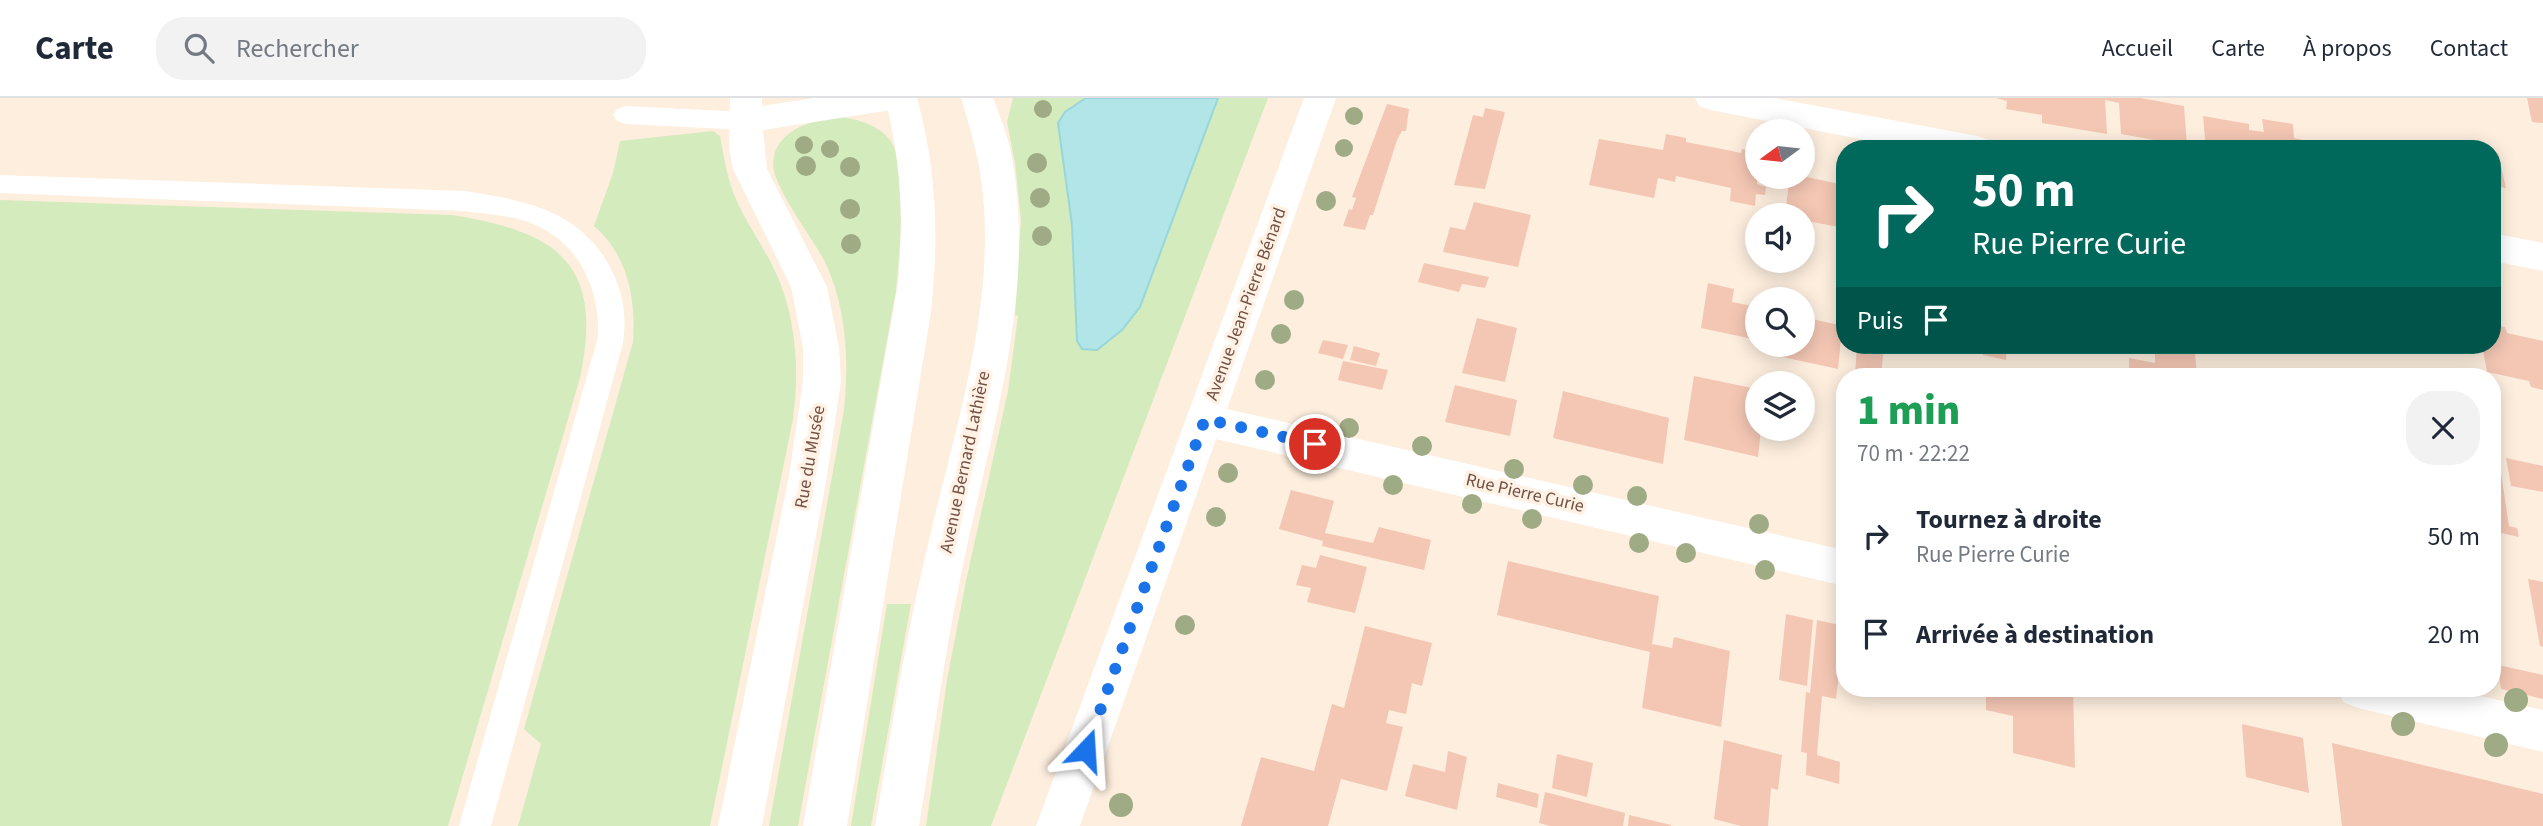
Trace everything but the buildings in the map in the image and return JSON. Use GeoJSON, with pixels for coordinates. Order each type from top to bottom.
{"type":"FeatureCollection","features":[{"type":"Feature","properties":{"kind":"street"},"geometry":{"type":"LineString","coordinates":[[746,110],[891,98]]}},
{"type":"Feature","properties":{"kind":"street"},"geometry":{"type":"LineString","coordinates":[[825,826],[913,312],[921,247],[921,200],[914,140],[901,98]]}},
{"type":"Feature","properties":{"kind":"street","name":"Avenue Bernard Lathière"},"geometry":{"type":"LineString","coordinates":[[897,826],[926,648],[982,395],[994,319],[1000,248],[999,188],[994,150],[976,98]]}},
{"type":"Feature","properties":{"kind":"street","name":"Avenue Jean-Pierre Bénard"},"geometry":{"type":"LineString","coordinates":[[1058,826],[1320,98]]}},
{"type":"Feature","properties":{"kind":"street"},"geometry":{"type":"LineString","coordinates":[[1712,98],[1930,140]]}},
{"type":"Feature","properties":{"kind":"street","name":"Rue du Musée"},"geometry":{"type":"LineString","coordinates":[[740,826],[810,464],[822,381],[821,348],[809,287],[750,169],[746,110]]}},
{"type":"Feature","properties":{"kind":"street"},"geometry":{"type":"LineString","coordinates":[[2501,249],[2543,257]]}},
{"type":"Feature","properties":{"kind":"street","name":"Rue Pierre Curie"},"geometry":{"type":"LineString","coordinates":[[1205,419],[1836,566]]}},
{"type":"Feature","properties":{"kind":"street"},"geometry":{"type":"LineString","coordinates":[[2397,697],[2543,731]]}},
{"type":"Feature","properties":{"kind":"lane"},"geometry":{"type":"LineString","coordinates":[[696,98],[625,115],[746,110]]}},
{"type":"Feature","properties":{"kind":"lane"},"geometry":{"type":"LineString","coordinates":[[0,184],[464,201],[506,207],[539,216],[577,240],[593,259],[604,278],[611,335],[601,380],[475,826]]}},
{"type":"Feature","properties":{"kind":"green space"},"geometry":{"type":"Polygon","coordinates":[[[1013,98],[1268,98],[991,826],[926,826],[947,680],[1008,391],[1018,316],[1015,315],[1021,220],[1015,163],[1007,122],[1013,98]]]}},
{"type":"Feature","properties":{"kind":"green space"},"geometry":{"type":"Polygon","coordinates":[[[842,117],[880,130],[890,140],[896,152],[901,213],[896,291],[798,826],[769,826],[844,410],[846,373],[845,335],[832,280],[825,262],[779,185],[773,163],[775,151],[788,134],[808,123],[842,117]]]}},
{"type":"Feature","properties":{"kind":"green space"},"geometry":{"type":"Polygon","coordinates":[[[713,131],[720,136],[736,199],[781,285],[793,335],[796,385],[793,419],[710,826],[518,826],[541,744],[524,729],[633,342],[631,294],[622,264],[615,250],[594,226],[613,173],[620,141],[713,131]]]}},
{"type":"Feature","properties":{"kind":"green space"},"geometry":{"type":"Polygon","coordinates":[[[0,200],[452,215],[520,231],[545,244],[565,260],[578,280],[585,306],[586,339],[580,378],[448,826],[0,826],[0,200]]]}},
{"type":"Feature","properties":{"kind":"green space"},"geometry":{"type":"Polygon","coordinates":[[[887,604],[911,604],[871,826],[851,826],[887,604]]]}},
{"type":"Feature","properties":{"kind":"water"},"geometry":{"type":"Polygon","coordinates":[[[1086,98],[1218,98],[1140,307],[1122,330],[1097,350],[1082,349],[1077,341],[1072,225],[1058,123],[1065,112],[1086,98]]]}},
{"type":"Feature","properties":{"kind":"route"},"geometry":{"type":"LineString","coordinates":[[1086,750],[1205,419],[1315,444]]}}]}
